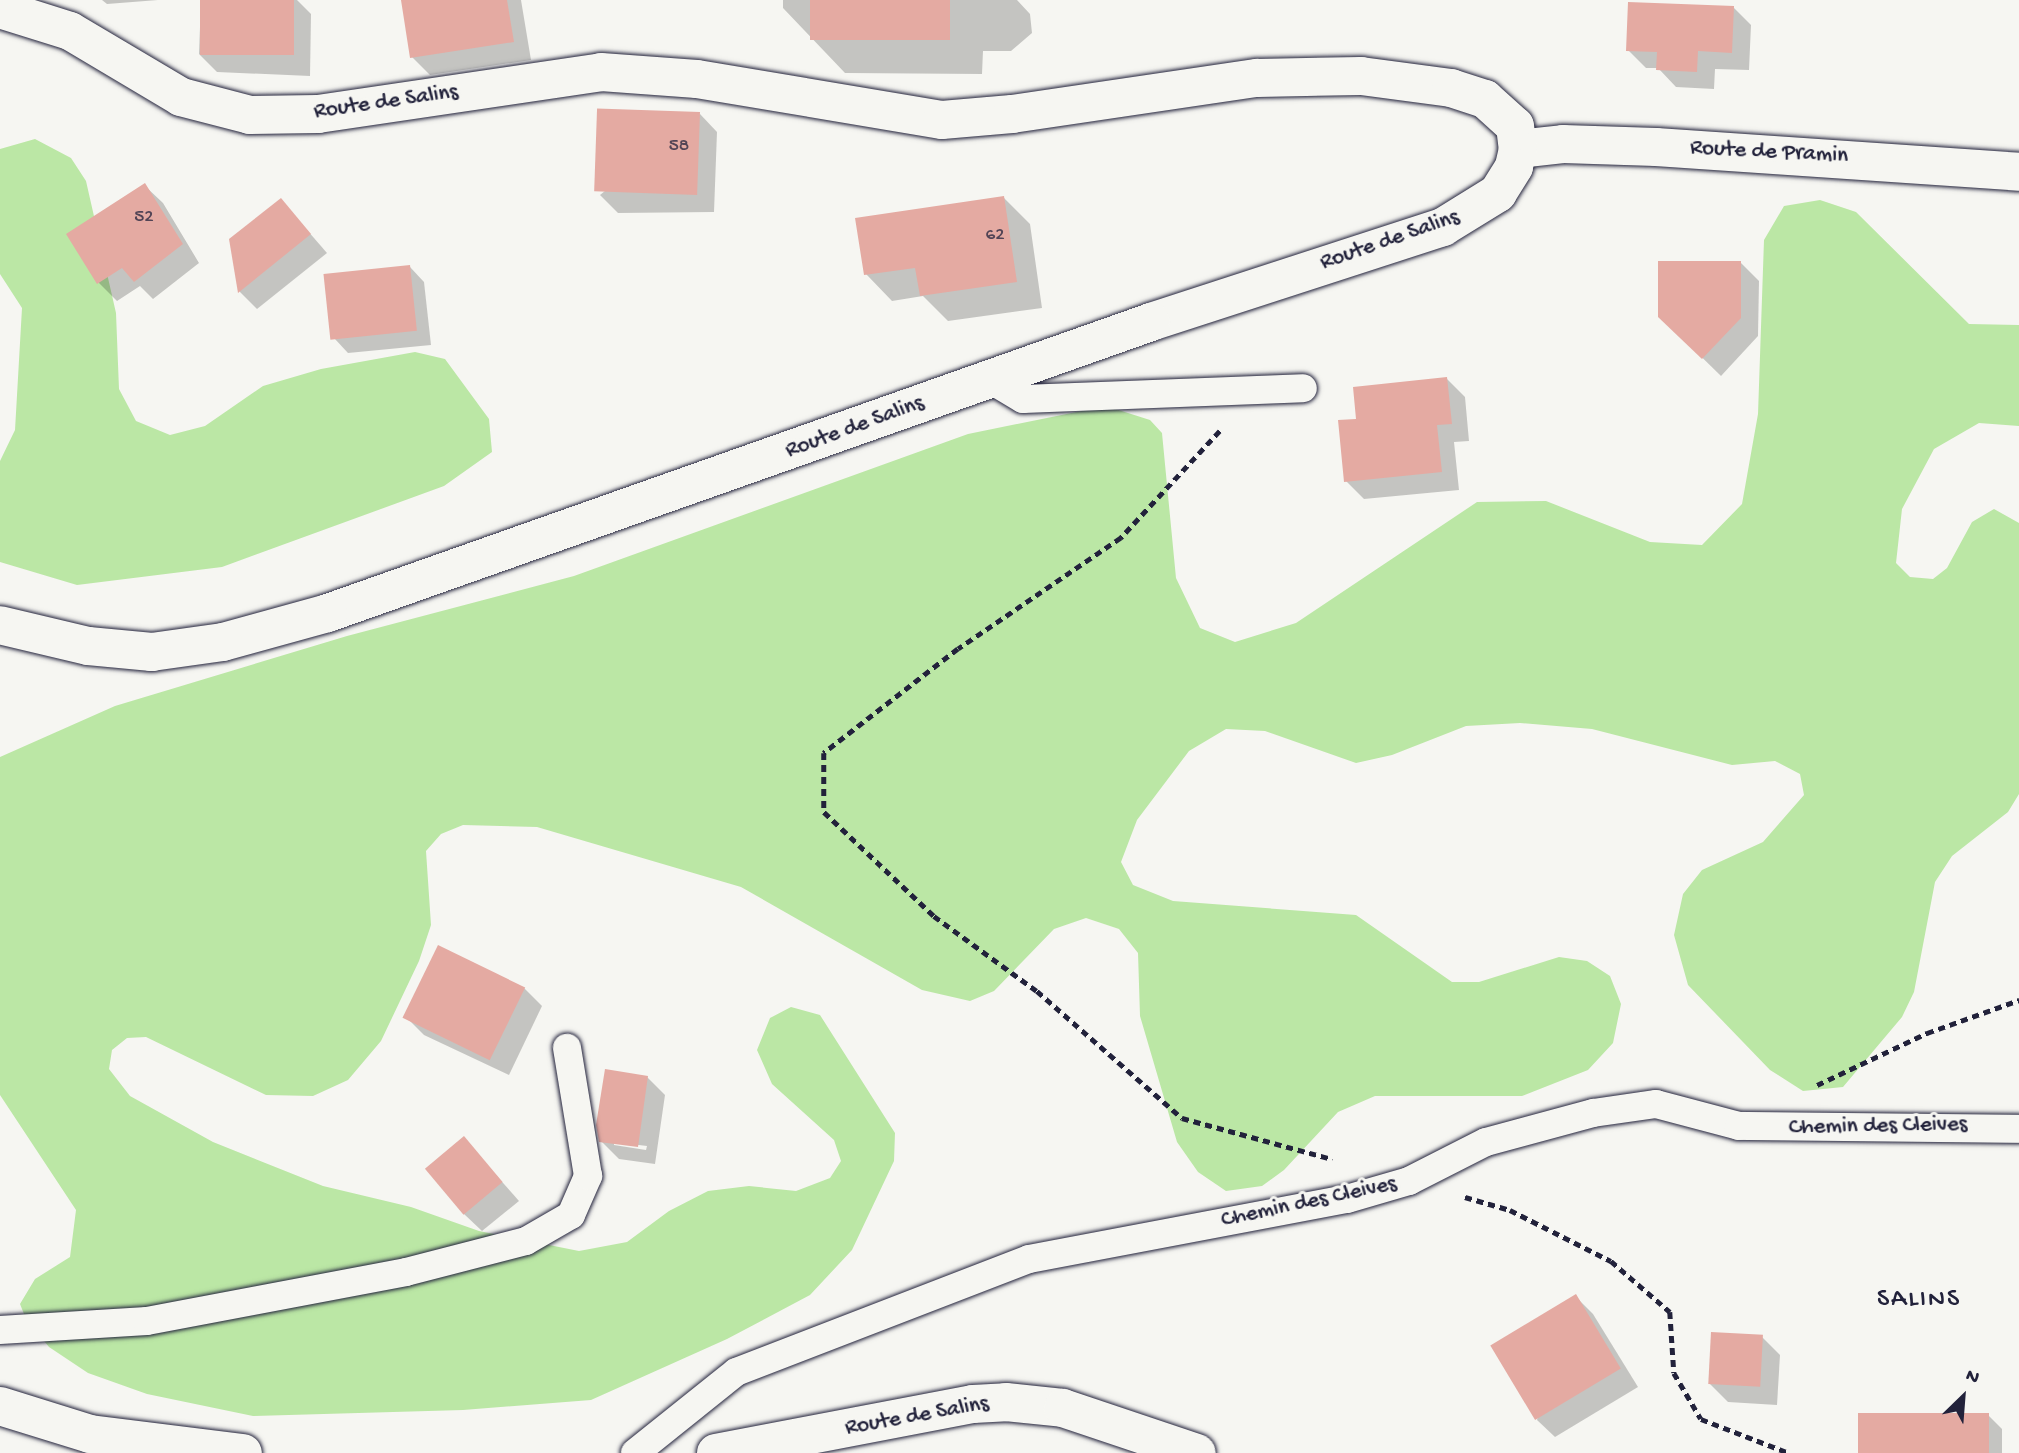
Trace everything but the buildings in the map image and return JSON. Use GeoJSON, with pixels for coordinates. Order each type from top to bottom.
{"type":"FeatureCollection","features":[{"type":"Feature","properties":{"kind":"street","name":"Route de Salins"},"geometry":{"type":"LineString","coordinates":[[0,9],[69,31],[181,97],[250,115],[318,114],[601,72],[697,79],[942,120],[1012,114],[1257,78],[1361,76],[1451,88],[1485,99],[1515,126],[1518,149],[1514,167],[1498,193],[1443,227],[991,380],[374,598],[263,632],[152,652],[88,646],[0,625]]}},
{"type":"Feature","properties":{"kind":"street","name":"Route de Pramin"},"geometry":{"type":"LineString","coordinates":[[1518,149],[1563,144],[1683,148],[2019,172]]}},
{"type":"Feature","properties":{"kind":"street","name":"Route de Salins"},"geometry":{"type":"LineString","coordinates":[[716,1453],[973,1404],[1006,1402],[1063,1408],[1197,1453]]}},
{"type":"Feature","properties":{"kind":"street"},"geometry":{"type":"LineString","coordinates":[[0,1406],[90,1434],[243,1453]]}},
{"type":"Feature","properties":{"kind":"lane"},"geometry":{"type":"LineString","coordinates":[[991,380],[1023,399],[1253,393],[1303,388]]}},
{"type":"Feature","properties":{"kind":"lane"},"geometry":{"type":"LineString","coordinates":[[0,1330],[147,1321],[406,1272],[526,1241],[571,1215],[588,1176],[567,1048]]}},
{"type":"Feature","properties":{"kind":"lane","name":"Chemin des Cleives"},"geometry":{"type":"LineString","coordinates":[[635,1453],[736,1372],[1029,1259],[1347,1199],[1409,1181],[1486,1142],[1592,1114],[1656,1104],[1739,1126],[2019,1129]]}},
{"type":"Feature","properties":{"kind":"path"},"geometry":{"type":"LineString","coordinates":[[1253,393],[1121,538],[958,649],[824,752],[824,812],[934,916],[1037,991],[1182,1118],[1342,1162]]}},
{"type":"Feature","properties":{"kind":"path"},"geometry":{"type":"LineString","coordinates":[[1803,1086],[2019,1000]]}},
{"type":"Feature","properties":{"kind":"path"},"geometry":{"type":"LineString","coordinates":[[1409,1181],[1510,1210],[1611,1261],[1670,1312],[1674,1373],[1701,1419],[1789,1453]]}},
{"type":"Feature","properties":{"kind":"green space"},"geometry":{"type":"Polygon","coordinates":[[[35,139],[71,158],[86,181],[116,313],[119,389],[136,421],[170,435],[205,426],[263,386],[321,369],[415,352],[445,359],[489,419],[492,452],[444,486],[222,567],[77,585],[0,562],[0,461],[15,430],[22,308],[0,274],[0,149],[35,139]]]}},
{"type":"Feature","properties":{"kind":"green space"},"geometry":{"type":"Polygon","coordinates":[[[1820,200],[1856,212],[1969,324],[2019,325],[2019,426],[1979,423],[1934,449],[1902,509],[1896,563],[1910,577],[1933,579],[1947,568],[1972,522],[1994,509],[2019,523],[2019,794],[2008,812],[1952,856],[1935,882],[1914,992],[1902,1017],[1843,1087],[1803,1091],[1770,1070],[1688,985],[1674,935],[1683,894],[1702,870],[1763,842],[1804,795],[1800,774],[1775,761],[1732,765],[1592,729],[1520,723],[1466,726],[1392,755],[1356,763],[1265,731],[1226,729],[1189,751],[1137,820],[1121,862],[1133,885],[1173,901],[1356,915],[1452,982],[1479,982],[1559,957],[1587,961],[1610,976],[1621,1004],[1613,1043],[1588,1070],[1522,1096],[1375,1096],[1338,1112],[1284,1170],[1262,1186],[1226,1191],[1198,1172],[1177,1142],[1140,1016],[1138,953],[1119,929],[1086,918],[1054,929],[994,991],[970,1001],[922,990],[741,887],[537,827],[463,825],[441,834],[426,851],[431,925],[419,961],[381,1041],[348,1080],[313,1096],[266,1095],[146,1037],[127,1038],[112,1050],[109,1069],[130,1096],[213,1142],[323,1186],[411,1207],[479,1231],[579,1251],[627,1242],[669,1211],[708,1191],[749,1186],[796,1191],[830,1178],[841,1161],[834,1140],[772,1084],[757,1050],[770,1018],[791,1007],[820,1015],[895,1133],[894,1161],[852,1250],[810,1295],[727,1339],[591,1400],[463,1410],[253,1416],[147,1394],[88,1373],[49,1347],[26,1319],[20,1304],[35,1279],[70,1257],[76,1210],[0,1095],[0,757],[115,706],[347,636],[574,576],[968,434],[1106,406],[1150,420],[1162,433],[1176,578],[1200,628],[1235,642],[1296,623],[1477,502],[1546,501],[1650,542],[1702,545],[1742,504],[1758,414],[1764,240],[1784,206],[1820,200]]]}},
{"type":"Feature","properties":{"kind":"district","name":"SALINS"},"geometry":{"type":"Point","coordinates":[1919,1301]}}]}
